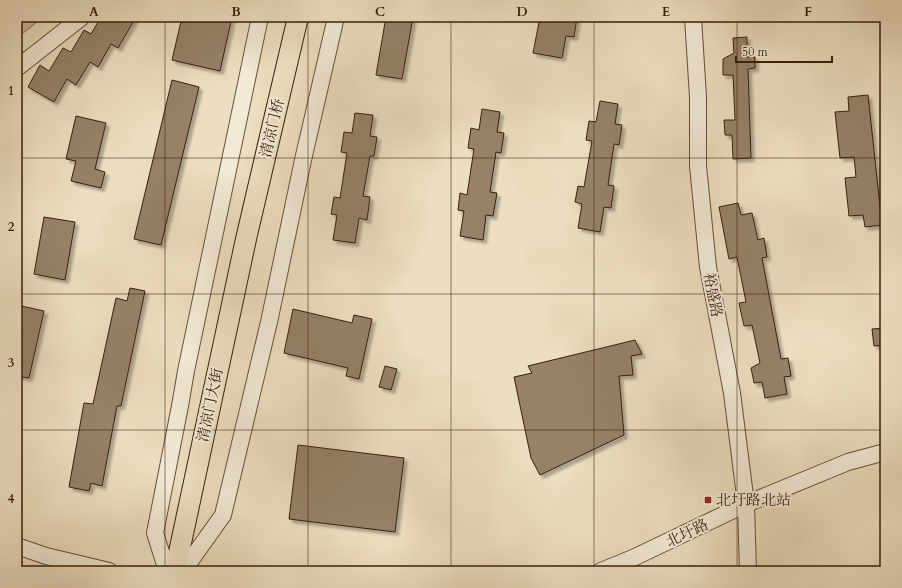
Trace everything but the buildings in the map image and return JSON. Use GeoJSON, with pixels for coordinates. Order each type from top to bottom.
{"type":"FeatureCollection","features":[{"type":"Feature","properties":{"kind":"main road","name":"清凉门桥"},"geometry":{"type":"LineString","coordinates":[[246,239],[298,17]]}},
{"type":"Feature","properties":{"kind":"main road","name":"清凉门大街"},"geometry":{"type":"LineString","coordinates":[[175,571],[246,239]]}},
{"type":"Feature","properties":{"kind":"street"},"geometry":{"type":"LineString","coordinates":[[17,68],[82,17]]}},
{"type":"Feature","properties":{"kind":"street"},"geometry":{"type":"LineString","coordinates":[[168,571],[155,533],[186,371],[260,17]]}},
{"type":"Feature","properties":{"kind":"street"},"geometry":{"type":"LineString","coordinates":[[183,571],[223,515],[269,322],[303,160],[336,17]]}},
{"type":"Feature","properties":{"kind":"street","name":"裕盛路"},"geometry":{"type":"LineString","coordinates":[[693,17],[698,98],[698,166],[708,267],[732,393],[746,504],[748,571]]}},
{"type":"Feature","properties":{"kind":"street","name":"北圩路"},"geometry":{"type":"LineString","coordinates":[[601,571],[633,558],[746,504],[848,462],[885,452]]}},
{"type":"Feature","properties":{"kind":"street"},"geometry":{"type":"LineString","coordinates":[[17,546],[46,556],[109,571]]}},
{"type":"Feature","properties":{"kind":"shaded area"},"geometry":{"type":"Polygon","coordinates":[[[17,17],[43,17],[17,38],[17,17]]]}},
{"type":"Feature","properties":{"kind":"place","name":"北圩路北站"},"geometry":{"type":"Point","coordinates":[708,500]}}]}
